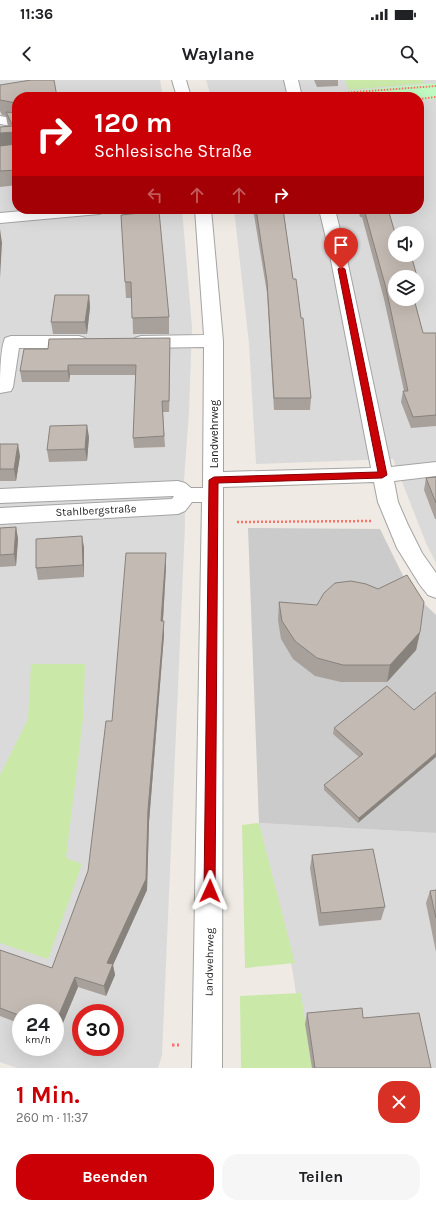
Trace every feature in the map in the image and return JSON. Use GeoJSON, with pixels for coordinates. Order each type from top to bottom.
{"type":"FeatureCollection","features":[{"type":"Feature","properties":{"kind":"street"},"geometry":{"type":"LineString","coordinates":[[179,80],[183,92]]}},
{"type":"Feature","properties":{"kind":"street"},"geometry":{"type":"LineString","coordinates":[[290,80],[294,92]]}},
{"type":"Feature","properties":{"kind":"street"},"geometry":{"type":"LineString","coordinates":[[0,120],[12,122]]}},
{"type":"Feature","properties":{"kind":"street"},"geometry":{"type":"LineString","coordinates":[[0,218],[44,214]]}},
{"type":"Feature","properties":{"kind":"street","name":"Landwehrweg"},"geometry":{"type":"LineString","coordinates":[[204,214],[210,278],[214,341],[207,1068]]}},
{"type":"Feature","properties":{"kind":"street"},"geometry":{"type":"LineString","coordinates":[[328,214],[338,255],[388,502],[394,521],[402,538],[426,577],[436,589]]}},
{"type":"Feature","properties":{"kind":"street"},"geometry":{"type":"LineString","coordinates":[[120,342],[214,341]]}},
{"type":"Feature","properties":{"kind":"street"},"geometry":{"type":"LineString","coordinates":[[0,387],[4,387],[11,342],[97,342]]}},
{"type":"Feature","properties":{"kind":"street","name":"Stahlbergstraße"},"geometry":{"type":"LineString","coordinates":[[0,516],[178,506],[186,496],[213,488],[382,475],[436,469]]}},
{"type":"Feature","properties":{"kind":"street","name":"Stahlbergstraße"},"geometry":{"type":"LineString","coordinates":[[0,496],[178,488],[186,496]]}},
{"type":"Feature","properties":{"kind":"path"},"geometry":{"type":"LineString","coordinates":[[361,92],[436,86]]}},
{"type":"Feature","properties":{"kind":"path"},"geometry":{"type":"LineString","coordinates":[[424,98],[436,97]]}},
{"type":"Feature","properties":{"kind":"path"},"geometry":{"type":"LineString","coordinates":[[244,522],[394,521]]}},
{"type":"Feature","properties":{"kind":"shaded area"},"geometry":{"type":"Polygon","coordinates":[[[0,80],[160,80],[162,92],[12,92],[12,214],[182,214],[192,327],[189,411],[184,480],[185,525],[162,1055],[158,1068],[17,1068],[0,1062],[0,80]]]}},
{"type":"Feature","properties":{"kind":"shaded area"},"geometry":{"type":"Polygon","coordinates":[[[206,80],[436,80],[436,563],[426,543],[393,459],[256,464],[249,343],[235,214],[424,214],[424,92],[210,92],[206,80]]]}},
{"type":"Feature","properties":{"kind":"shaded area"},"geometry":{"type":"Polygon","coordinates":[[[248,528],[380,529],[410,590],[436,615],[436,833],[259,823],[248,528]]]}},
{"type":"Feature","properties":{"kind":"shaded area"},"geometry":{"type":"Polygon","coordinates":[[[258,823],[436,833],[436,1068],[308,1068],[292,968],[258,823]]]}},
{"type":"Feature","properties":{"kind":"green space"},"geometry":{"type":"Polygon","coordinates":[[[345,80],[422,80],[425,83],[349,90],[345,80]]]}},
{"type":"Feature","properties":{"kind":"green space"},"geometry":{"type":"Polygon","coordinates":[[[436,83],[436,99],[424,100],[424,92],[340,92],[436,83]]]}},
{"type":"Feature","properties":{"kind":"green space"},"geometry":{"type":"Polygon","coordinates":[[[31,664],[85,664],[83,719],[66,858],[82,864],[48,959],[0,943],[0,775],[28,719],[31,664]]]}},
{"type":"Feature","properties":{"kind":"green space"},"geometry":{"type":"Polygon","coordinates":[[[259,823],[295,963],[245,968],[242,825],[259,823]]]}},
{"type":"Feature","properties":{"kind":"green space"},"geometry":{"type":"Polygon","coordinates":[[[301,993],[312,1068],[241,1068],[240,996],[301,993]]]}},
{"type":"Feature","properties":{"kind":"building"},"geometry":{"type":"Polygon","coordinates":[[[31,80],[54,80],[56,92],[12,92],[12,102],[0,100],[0,85],[31,80]]]}},
{"type":"Feature","properties":{"kind":"building"},"geometry":{"type":"Polygon","coordinates":[[[6,112],[12,113],[12,124],[6,112]]]}},
{"type":"Feature","properties":{"kind":"building"},"geometry":{"type":"Polygon","coordinates":[[[12,126],[12,132],[0,133],[0,127],[12,126]]]}},
{"type":"Feature","properties":{"kind":"building"},"geometry":{"type":"Polygon","coordinates":[[[12,144],[12,170],[0,171],[0,146],[12,144]]]}},
{"type":"Feature","properties":{"kind":"building"},"geometry":{"type":"Polygon","coordinates":[[[159,214],[169,317],[132,318],[131,282],[125,282],[121,215],[159,214]]]}},
{"type":"Feature","properties":{"kind":"building"},"geometry":{"type":"Polygon","coordinates":[[[257,214],[284,214],[293,279],[296,279],[301,318],[303,318],[311,398],[274,398],[267,281],[257,214]]]}},
{"type":"Feature","properties":{"kind":"building"},"geometry":{"type":"Polygon","coordinates":[[[365,214],[389,214],[393,226],[388,226],[388,262],[413,262],[415,270],[388,270],[388,297],[365,214]]]}},
{"type":"Feature","properties":{"kind":"building"},"geometry":{"type":"Polygon","coordinates":[[[55,295],[89,295],[85,322],[51,322],[55,295]]]}},
{"type":"Feature","properties":{"kind":"building"},"geometry":{"type":"Polygon","coordinates":[[[390,306],[416,306],[423,333],[436,333],[436,415],[413,417],[403,391],[408,391],[390,306]]]}},
{"type":"Feature","properties":{"kind":"building"},"geometry":{"type":"Polygon","coordinates":[[[170,338],[169,401],[162,401],[164,436],[133,438],[136,365],[68,365],[68,371],[20,371],[24,349],[48,349],[49,339],[170,338]]]}},
{"type":"Feature","properties":{"kind":"building"},"geometry":{"type":"Polygon","coordinates":[[[87,425],[85,449],[47,450],[50,426],[87,425]]]}},
{"type":"Feature","properties":{"kind":"building"},"geometry":{"type":"Polygon","coordinates":[[[0,444],[18,444],[14,469],[0,469],[0,444]]]}},
{"type":"Feature","properties":{"kind":"building"},"geometry":{"type":"Polygon","coordinates":[[[436,477],[436,503],[426,478],[436,477]]]}},
{"type":"Feature","properties":{"kind":"building"},"geometry":{"type":"Polygon","coordinates":[[[16,527],[14,554],[0,555],[0,528],[16,527]]]}},
{"type":"Feature","properties":{"kind":"building"},"geometry":{"type":"Polygon","coordinates":[[[82,536],[83,565],[36,568],[36,539],[82,536]]]}},
{"type":"Feature","properties":{"kind":"building"},"geometry":{"type":"Polygon","coordinates":[[[126,553],[166,553],[161,621],[164,621],[148,810],[146,879],[107,963],[113,964],[104,986],[75,977],[64,1004],[12,1004],[12,1013],[0,1008],[0,950],[52,968],[88,871],[106,721],[112,721],[126,553]]]}},
{"type":"Feature","properties":{"kind":"building"},"geometry":{"type":"Polygon","coordinates":[[[407,575],[424,602],[420,632],[390,665],[343,665],[317,658],[295,641],[282,621],[279,602],[317,605],[324,593],[335,583],[351,581],[366,584],[378,589],[407,575]]]}},
{"type":"Feature","properties":{"kind":"building"},"geometry":{"type":"Polygon","coordinates":[[[387,686],[414,710],[436,692],[436,753],[359,818],[324,785],[363,754],[334,728],[387,686]]]}},
{"type":"Feature","properties":{"kind":"building"},"geometry":{"type":"Polygon","coordinates":[[[373,849],[385,907],[321,913],[312,855],[373,849]]]}},
{"type":"Feature","properties":{"kind":"building"},"geometry":{"type":"Polygon","coordinates":[[[436,890],[436,918],[430,891],[436,890]]]}},
{"type":"Feature","properties":{"kind":"building"},"geometry":{"type":"Polygon","coordinates":[[[362,1008],[363,1018],[419,1013],[431,1068],[315,1068],[307,1013],[362,1008]]]}},
{"type":"Feature","properties":{"kind":"route"},"geometry":{"type":"LineString","coordinates":[[210,891],[214,480],[382,475],[341,269]]}}]}
